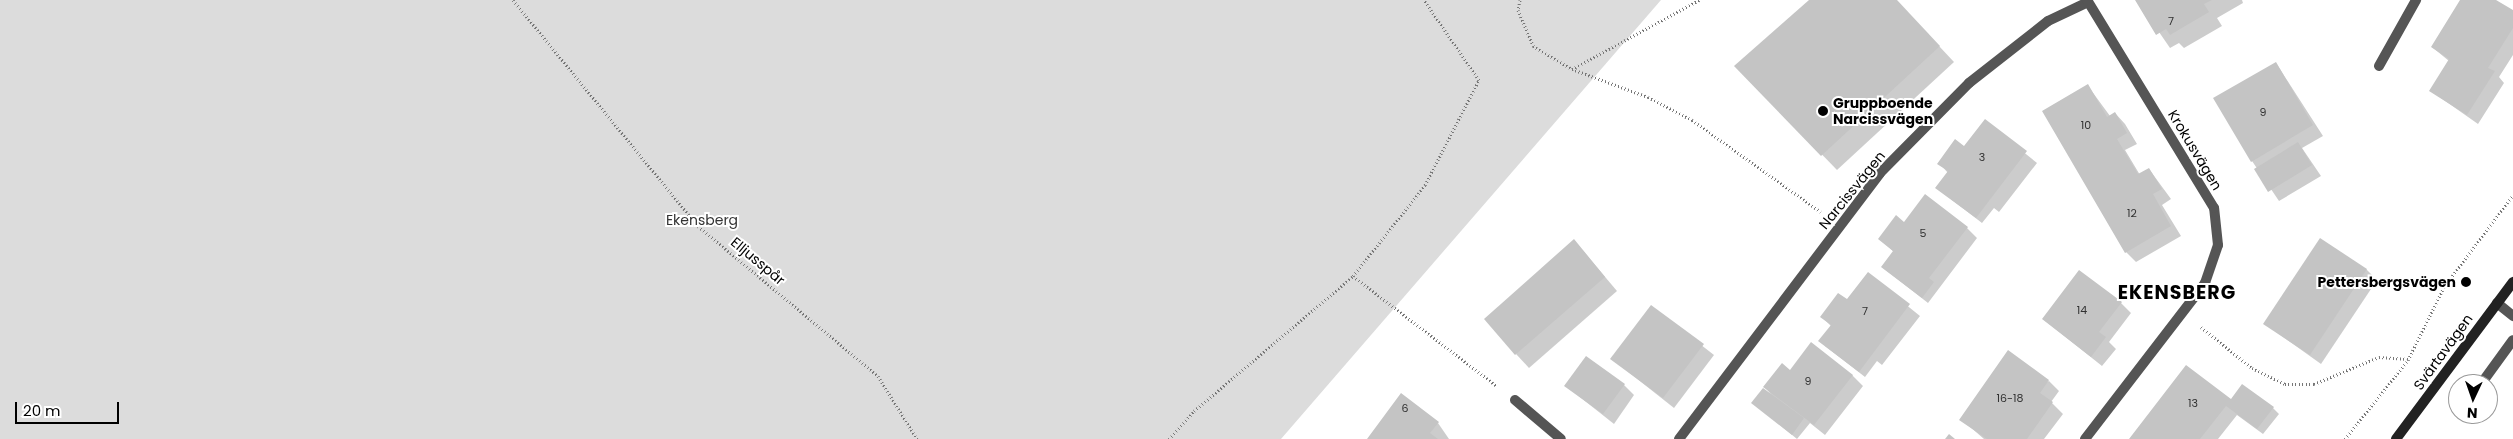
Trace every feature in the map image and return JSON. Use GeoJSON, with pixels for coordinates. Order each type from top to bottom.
{"type":"FeatureCollection","features":[{"type":"Feature","properties":{"kind":"main road","name":"Svärtavägen"},"geometry":{"type":"LineString","coordinates":[[2396,439],[2513,282]]}},
{"type":"Feature","properties":{"kind":"street"},"geometry":{"type":"LineString","coordinates":[[2379,66],[2416,0]]}},
{"type":"Feature","properties":{"kind":"street","name":"Narcissvägen"},"geometry":{"type":"LineString","coordinates":[[1679,439],[1880,173],[1969,83],[2048,21],[2088,1]]}},
{"type":"Feature","properties":{"kind":"street","name":"Krokusvägen"},"geometry":{"type":"LineString","coordinates":[[2085,439],[2205,283],[2218,245],[2214,208],[2088,1]]}},
{"type":"Feature","properties":{"kind":"street"},"geometry":{"type":"LineString","coordinates":[[2497,303],[2513,316]]}},
{"type":"Feature","properties":{"kind":"street"},"geometry":{"type":"LineString","coordinates":[[2488,374],[2513,340]]}},
{"type":"Feature","properties":{"kind":"street"},"geometry":{"type":"LineString","coordinates":[[1515,400],[1561,439]]}},
{"type":"Feature","properties":{"kind":"path","name":"Elljusspår"},"geometry":{"type":"LineString","coordinates":[[513,0],[698,226],[878,376],[917,439]]}},
{"type":"Feature","properties":{"kind":"path"},"geometry":{"type":"LineString","coordinates":[[1170,439],[1194,411],[1354,276],[1425,185],[1479,80],[1424,0]]}},
{"type":"Feature","properties":{"kind":"path"},"geometry":{"type":"LineString","coordinates":[[1520,0],[1518,10],[1533,46],[1572,69],[1648,97],[1692,120],[1840,226]]}},
{"type":"Feature","properties":{"kind":"path"},"geometry":{"type":"LineString","coordinates":[[1572,69],[1699,0]]}},
{"type":"Feature","properties":{"kind":"path"},"geometry":{"type":"LineString","coordinates":[[2345,439],[2408,360],[2444,287],[2513,195]]}},
{"type":"Feature","properties":{"kind":"path"},"geometry":{"type":"LineString","coordinates":[[1354,276],[1515,400]]}},
{"type":"Feature","properties":{"kind":"path"},"geometry":{"type":"LineString","coordinates":[[2186,306],[2204,330],[2252,368],[2285,384],[2314,384],[2379,357],[2408,360]]}},
{"type":"Feature","properties":{"kind":"green space","name":"Ekensberg"},"geometry":{"type":"Polygon","coordinates":[[[0,0],[1661,0],[1281,439],[0,439],[0,0]]]}},
{"type":"Feature","properties":{"kind":"building","name":"Gruppboende Narcissvägen"},"geometry":{"type":"Polygon","coordinates":[[[1809,0],[1897,0],[1940,46],[1821,156],[1734,66],[1809,0]]]}},
{"type":"Feature","properties":{"kind":"building"},"geometry":{"type":"Polygon","coordinates":[[[2135,0],[2212,0],[2204,4],[2209,12],[2170,35],[2166,29],[2156,35],[2135,0]]]}},
{"type":"Feature","properties":{"kind":"building"},"geometry":{"type":"Polygon","coordinates":[[[2460,0],[2496,0],[2513,10],[2513,28],[2488,68],[2495,71],[2467,115],[2429,91],[2449,59],[2431,47],[2460,0]]]}},
{"type":"Feature","properties":{"kind":"building"},"geometry":{"type":"Polygon","coordinates":[[[2276,62],[2313,125],[2251,162],[2213,98],[2276,62]]]}},
{"type":"Feature","properties":{"kind":"building"},"geometry":{"type":"Polygon","coordinates":[[[2088,84],[2107,117],[2115,112],[2127,133],[2117,139],[2138,174],[2149,168],[2162,189],[2153,194],[2171,226],[2125,253],[2042,111],[2088,84]]]}},
{"type":"Feature","properties":{"kind":"building"},"geometry":{"type":"Polygon","coordinates":[[[1985,119],[2027,151],[1976,218],[1935,188],[1948,171],[1937,164],[1955,139],[1964,146],[1985,119]]]}},
{"type":"Feature","properties":{"kind":"building"},"geometry":{"type":"Polygon","coordinates":[[[2298,142],[2312,165],[2268,192],[2254,169],[2298,142]]]}},
{"type":"Feature","properties":{"kind":"building"},"geometry":{"type":"Polygon","coordinates":[[[1925,194],[1968,227],[1929,278],[1934,282],[1922,298],[1881,267],[1893,251],[1878,239],[1896,215],[1904,222],[1925,194]]]}},
{"type":"Feature","properties":{"kind":"building"},"geometry":{"type":"Polygon","coordinates":[[[2320,238],[2367,269],[2310,355],[2263,324],[2320,238]]]}},
{"type":"Feature","properties":{"kind":"building"},"geometry":{"type":"Polygon","coordinates":[[[1574,239],[1605,277],[1515,355],[1484,319],[1574,239]]]}},
{"type":"Feature","properties":{"kind":"building"},"geometry":{"type":"Polygon","coordinates":[[[2079,270],[2122,302],[2099,332],[2106,337],[2091,357],[2042,319],[2079,270]]]}},
{"type":"Feature","properties":{"kind":"building"},"geometry":{"type":"Polygon","coordinates":[[[1868,272],[1910,304],[1859,372],[1818,341],[1831,325],[1820,317],[1838,293],[1847,299],[1868,272]]]}},
{"type":"Feature","properties":{"kind":"building"},"geometry":{"type":"Polygon","coordinates":[[[1651,305],[1704,344],[1663,398],[1610,359],[1651,305]]]}},
{"type":"Feature","properties":{"kind":"building"},"geometry":{"type":"Polygon","coordinates":[[[1811,342],[1853,375],[1814,425],[1763,387],[1782,363],[1790,370],[1811,342]]]}},
{"type":"Feature","properties":{"kind":"building"},"geometry":{"type":"Polygon","coordinates":[[[2008,350],[2049,380],[2040,393],[2053,402],[2027,439],[1987,439],[1959,420],[2008,350]]]}},
{"type":"Feature","properties":{"kind":"building"},"geometry":{"type":"Polygon","coordinates":[[[1586,356],[1625,384],[1603,414],[1564,386],[1586,356]]]}},
{"type":"Feature","properties":{"kind":"building"},"geometry":{"type":"Polygon","coordinates":[[[2186,365],[2231,399],[2242,384],[2274,407],[2257,429],[2226,406],[2200,439],[2129,439],[2186,365]]]}},
{"type":"Feature","properties":{"kind":"building"},"geometry":{"type":"Polygon","coordinates":[[[1763,388],[1804,418],[1792,435],[1751,403],[1763,388]]]}},
{"type":"Feature","properties":{"kind":"building"},"geometry":{"type":"Polygon","coordinates":[[[1401,393],[1439,422],[1430,433],[1438,439],[1367,439],[1401,393]]]}},
{"type":"Feature","properties":{"kind":"building"},"geometry":{"type":"Polygon","coordinates":[[[1949,434],[1955,439],[1945,439],[1949,434]]]}},
{"type":"Feature","properties":{"kind":"place","name":"Gruppboende Narcissvägen"},"geometry":{"type":"Point","coordinates":[1823,111]}},
{"type":"Feature","properties":{"kind":"place","name":"Pettersbergsvägen"},"geometry":{"type":"Point","coordinates":[2466,282]}},
{"type":"Feature","properties":{"kind":"district","name":"EKENSBERG"},"geometry":{"type":"Point","coordinates":[2177,293]}}]}
